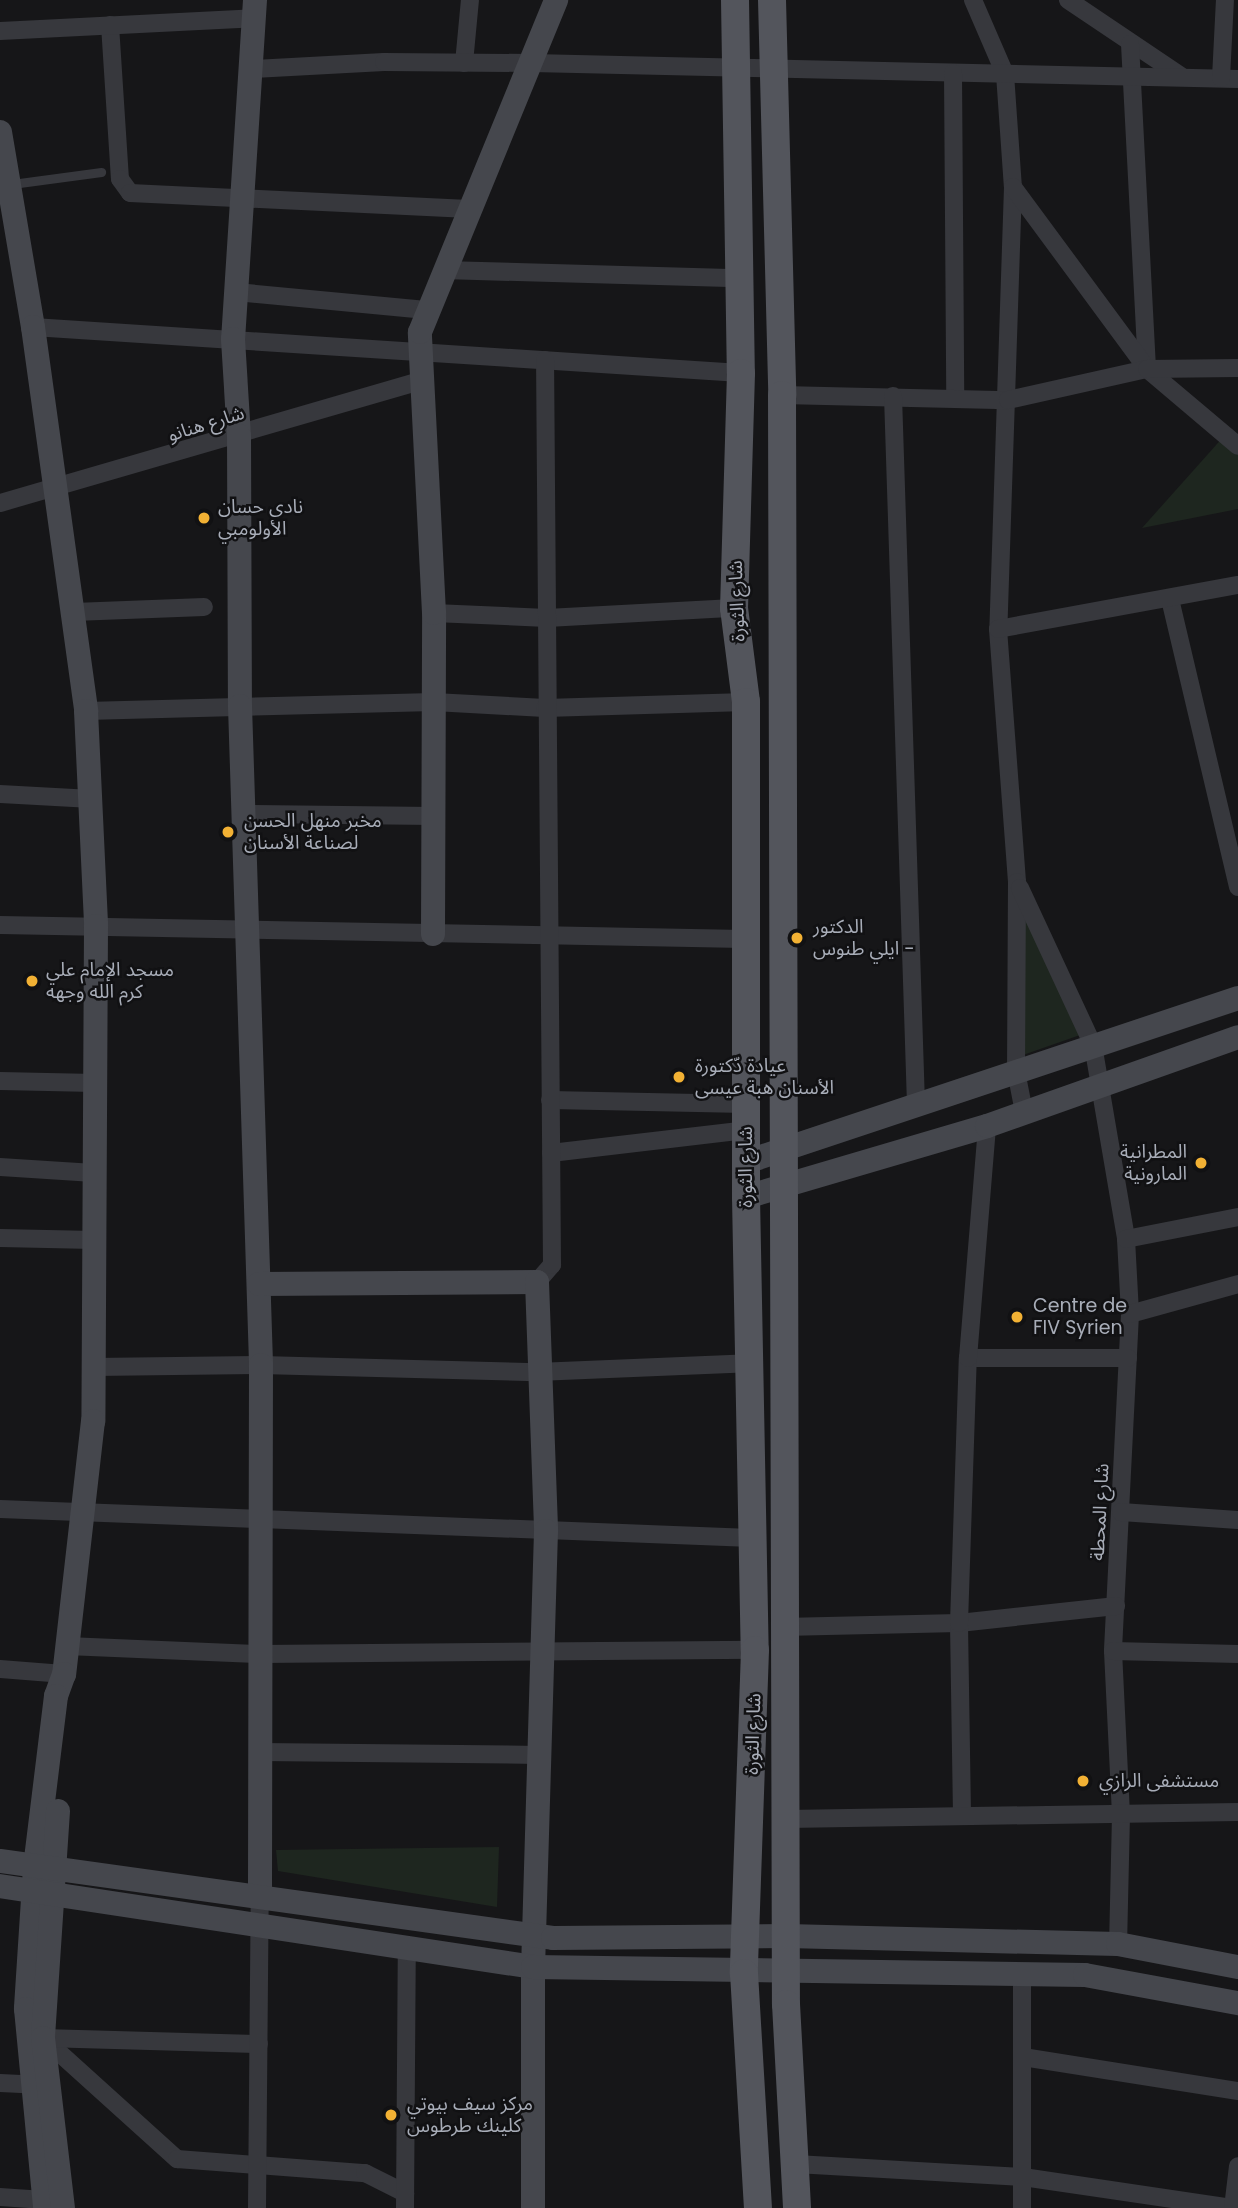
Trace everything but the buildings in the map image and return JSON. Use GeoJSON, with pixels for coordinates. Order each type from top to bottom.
{"type":"FeatureCollection","features":[{"type":"Feature","properties":{"kind":"main road","name":"شارع الثورة"},"geometry":{"type":"LineString","coordinates":[[735,0],[741,373],[734,608],[746,702],[746,1197],[755,1650],[744,1973],[758,2208]]}},
{"type":"Feature","properties":{"kind":"main road","name":"شارع الثورة"},"geometry":{"type":"LineString","coordinates":[[772,0],[770,69],[782,395],[785,1186],[783,1627],[787,1819],[786,1973],[797,2208]]}},
{"type":"Feature","properties":{"kind":"street"},"geometry":{"type":"LineString","coordinates":[[464,63],[470,0]]}},
{"type":"Feature","properties":{"kind":"street"},"geometry":{"type":"LineString","coordinates":[[433,934],[434,613],[420,353],[426,310],[532,63],[556,0]]}},
{"type":"Feature","properties":{"kind":"street"},"geometry":{"type":"LineString","coordinates":[[973,0],[1005,74],[1013,187],[1008,400],[998,629],[1017,882],[1016,1071],[1024,1112]]}},
{"type":"Feature","properties":{"kind":"street"},"geometry":{"type":"LineString","coordinates":[[1068,0],[1130,44],[1184,77]]}},
{"type":"Feature","properties":{"kind":"street"},"geometry":{"type":"LineString","coordinates":[[253,69],[532,63],[1229,79],[1225,0]]}},
{"type":"Feature","properties":{"kind":"street"},"geometry":{"type":"LineString","coordinates":[[0,31],[110,25],[254,9],[253,69],[233,340],[239,436],[240,706],[261,1365],[257,2208]]}},
{"type":"Feature","properties":{"kind":"street"},"geometry":{"type":"LineString","coordinates":[[110,25],[120,179],[126,190],[138,195],[243,201],[469,209]]}},
{"type":"Feature","properties":{"kind":"street"},"geometry":{"type":"LineString","coordinates":[[1130,44],[1147,369]]}},
{"type":"Feature","properties":{"kind":"street"},"geometry":{"type":"LineString","coordinates":[[953,73],[955,396]]}},
{"type":"Feature","properties":{"kind":"street"},"geometry":{"type":"LineString","coordinates":[[0,132],[33,327],[86,711],[96,926],[94,1367],[83,1513],[64,1674],[56,1696],[43,1880],[26,2008],[41,2085],[51,2205],[0,2197]]}},
{"type":"Feature","properties":{"kind":"street"},"geometry":{"type":"LineString","coordinates":[[1013,187],[1147,369],[1238,446]]}},
{"type":"Feature","properties":{"kind":"street"},"geometry":{"type":"LineString","coordinates":[[443,270],[738,278]]}},
{"type":"Feature","properties":{"kind":"street"},"geometry":{"type":"LineString","coordinates":[[236,292],[426,310]]}},
{"type":"Feature","properties":{"kind":"street"},"geometry":{"type":"LineString","coordinates":[[33,327],[741,373]]}},
{"type":"Feature","properties":{"kind":"street"},"geometry":{"type":"LineString","coordinates":[[533,2208],[533,1967],[546,1531],[537,1372],[537,1282],[552,1265],[545,708],[545,360]]}},
{"type":"Feature","properties":{"kind":"street"},"geometry":{"type":"LineString","coordinates":[[782,395],[955,396],[1008,400],[1147,369],[1238,368]]}},
{"type":"Feature","properties":{"kind":"street","name":"شارع هنانو"},"geometry":{"type":"LineString","coordinates":[[0,503],[54,491],[422,380]]}},
{"type":"Feature","properties":{"kind":"street"},"geometry":{"type":"LineString","coordinates":[[893,396],[916,1105]]}},
{"type":"Feature","properties":{"kind":"street"},"geometry":{"type":"LineString","coordinates":[[998,629],[1238,585]]}},
{"type":"Feature","properties":{"kind":"street"},"geometry":{"type":"LineString","coordinates":[[1170,599],[1238,887]]}},
{"type":"Feature","properties":{"kind":"street"},"geometry":{"type":"LineString","coordinates":[[74,612],[204,607]]}},
{"type":"Feature","properties":{"kind":"street"},"geometry":{"type":"LineString","coordinates":[[434,613],[547,618],[734,608]]}},
{"type":"Feature","properties":{"kind":"street"},"geometry":{"type":"LineString","coordinates":[[86,711],[434,702],[545,708],[746,702]]}},
{"type":"Feature","properties":{"kind":"street"},"geometry":{"type":"LineString","coordinates":[[0,794],[92,799]]}},
{"type":"Feature","properties":{"kind":"street"},"geometry":{"type":"LineString","coordinates":[[243,814],[434,816]]}},
{"type":"Feature","properties":{"kind":"street","name":"شارع المحطة"},"geometry":{"type":"LineString","coordinates":[[1017,882],[1093,1045],[1126,1238],[1130,1314],[1113,1651],[1121,1815],[1118,1944]]}},
{"type":"Feature","properties":{"kind":"street"},"geometry":{"type":"LineString","coordinates":[[0,925],[247,932],[548,932],[744,939]]}},
{"type":"Feature","properties":{"kind":"street"},"geometry":{"type":"LineString","coordinates":[[746,1162],[1238,998]]}},
{"type":"Feature","properties":{"kind":"street"},"geometry":{"type":"LineString","coordinates":[[746,1197],[987,1126],[1099,1084],[1238,1037]]}},
{"type":"Feature","properties":{"kind":"street"},"geometry":{"type":"LineString","coordinates":[[0,1081],[95,1083]]}},
{"type":"Feature","properties":{"kind":"street"},"geometry":{"type":"LineString","coordinates":[[550,1101],[746,1117]]}},
{"type":"Feature","properties":{"kind":"street"},"geometry":{"type":"LineString","coordinates":[[551,1153],[746,1117]]}},
{"type":"Feature","properties":{"kind":"street"},"geometry":{"type":"LineString","coordinates":[[962,1815],[959,1623],[968,1358],[987,1126]]}},
{"type":"Feature","properties":{"kind":"street"},"geometry":{"type":"LineString","coordinates":[[0,1167],[94,1173]]}},
{"type":"Feature","properties":{"kind":"street"},"geometry":{"type":"LineString","coordinates":[[1126,1238],[1238,1217]]}},
{"type":"Feature","properties":{"kind":"street"},"geometry":{"type":"LineString","coordinates":[[0,1238],[94,1240]]}},
{"type":"Feature","properties":{"kind":"street"},"geometry":{"type":"LineString","coordinates":[[259,1284],[537,1282]]}},
{"type":"Feature","properties":{"kind":"street"},"geometry":{"type":"LineString","coordinates":[[1130,1314],[1238,1284]]}},
{"type":"Feature","properties":{"kind":"street"},"geometry":{"type":"LineString","coordinates":[[968,1358],[1128,1358]]}},
{"type":"Feature","properties":{"kind":"street"},"geometry":{"type":"LineString","coordinates":[[94,1367],[261,1365],[537,1372],[748,1363]]}},
{"type":"Feature","properties":{"kind":"street"},"geometry":{"type":"LineString","coordinates":[[0,1509],[751,1538]]}},
{"type":"Feature","properties":{"kind":"street"},"geometry":{"type":"LineString","coordinates":[[1121,1512],[1238,1520]]}},
{"type":"Feature","properties":{"kind":"street"},"geometry":{"type":"LineString","coordinates":[[783,1627],[959,1623],[1116,1606]]}},
{"type":"Feature","properties":{"kind":"street"},"geometry":{"type":"LineString","coordinates":[[67,1646],[261,1654],[755,1650]]}},
{"type":"Feature","properties":{"kind":"street"},"geometry":{"type":"LineString","coordinates":[[1113,1651],[1238,1654]]}},
{"type":"Feature","properties":{"kind":"street"},"geometry":{"type":"LineString","coordinates":[[0,1669],[64,1674]]}},
{"type":"Feature","properties":{"kind":"street"},"geometry":{"type":"LineString","coordinates":[[41,2085],[44,2038],[43,1880],[56,1831],[68,1696],[64,1674]]}},
{"type":"Feature","properties":{"kind":"street"},"geometry":{"type":"LineString","coordinates":[[260,1752],[539,1755]]}},
{"type":"Feature","properties":{"kind":"street"},"geometry":{"type":"LineString","coordinates":[[787,1819],[1238,1812]]}},
{"type":"Feature","properties":{"kind":"street"},"geometry":{"type":"LineString","coordinates":[[56,1831],[76,1861],[96,1876]]}},
{"type":"Feature","properties":{"kind":"street"},"geometry":{"type":"LineString","coordinates":[[0,1861],[43,1880],[260,1923],[533,1967],[744,1973],[1085,1975],[1238,2003]]}},
{"type":"Feature","properties":{"kind":"street"},"geometry":{"type":"LineString","coordinates":[[0,1886],[96,1876],[260,1895],[534,1935],[593,1940],[787,1936],[1118,1944],[1238,1967]]}},
{"type":"Feature","properties":{"kind":"street"},"geometry":{"type":"LineString","coordinates":[[405,2200],[407,1947]]}},
{"type":"Feature","properties":{"kind":"street"},"geometry":{"type":"LineString","coordinates":[[1022,1973],[1022,2208]]}},
{"type":"Feature","properties":{"kind":"street"},"geometry":{"type":"LineString","coordinates":[[44,2038],[259,2044]]}},
{"type":"Feature","properties":{"kind":"street"},"geometry":{"type":"LineString","coordinates":[[44,2038],[177,2159],[365,2173],[405,2200]]}},
{"type":"Feature","properties":{"kind":"street"},"geometry":{"type":"LineString","coordinates":[[1023,2057],[1238,2091]]}},
{"type":"Feature","properties":{"kind":"street"},"geometry":{"type":"LineString","coordinates":[[0,2083],[41,2085]]}},
{"type":"Feature","properties":{"kind":"street"},"geometry":{"type":"LineString","coordinates":[[796,2164],[1023,2177],[1233,2208],[1238,2166]]}},
{"type":"Feature","properties":{"kind":"lane"},"geometry":{"type":"LineString","coordinates":[[9,185],[101,173]]}},
{"type":"Feature","properties":{"kind":"shaded area"},"geometry":{"type":"Polygon","coordinates":[[[1225,435],[1238,446],[1238,509],[1142,528],[1225,435]]]}},
{"type":"Feature","properties":{"kind":"shaded area"},"geometry":{"type":"Polygon","coordinates":[[[1024,906],[1083,1034],[1023,1055],[1024,906]]]}},
{"type":"Feature","properties":{"kind":"shaded area"},"geometry":{"type":"Polygon","coordinates":[[[499,1847],[497,1907],[278,1871],[276,1850],[499,1847]]]}},
{"type":"Feature","properties":{"kind":"place","name":"نادي حسان الأولومبي"},"geometry":{"type":"Point","coordinates":[204,518]}},
{"type":"Feature","properties":{"kind":"place","name":"مخبر منهل الحسن لصناعة الأسنان"},"geometry":{"type":"Point","coordinates":[228,832]}},
{"type":"Feature","properties":{"kind":"place","name":"الدكتور ايلي طنوس -"},"geometry":{"type":"Point","coordinates":[797,938]}},
{"type":"Feature","properties":{"kind":"place","name":"مسجد الإمام علي كرم الله وجهه"},"geometry":{"type":"Point","coordinates":[32,981]}},
{"type":"Feature","properties":{"kind":"place","name":"عيادة دّكتورة الأسنان هبة عيسى"},"geometry":{"type":"Point","coordinates":[679,1077]}},
{"type":"Feature","properties":{"kind":"place","name":"المطرانية المارونية"},"geometry":{"type":"Point","coordinates":[1201,1163]}},
{"type":"Feature","properties":{"kind":"place","name":"Centre de FIV Syrien"},"geometry":{"type":"Point","coordinates":[1017,1317]}},
{"type":"Feature","properties":{"kind":"place","name":"مستشفى الرازي"},"geometry":{"type":"Point","coordinates":[1083,1781]}},
{"type":"Feature","properties":{"kind":"place","name":"مركز سيف بيوتي كلينك طرطوس"},"geometry":{"type":"Point","coordinates":[391,2115]}}]}
